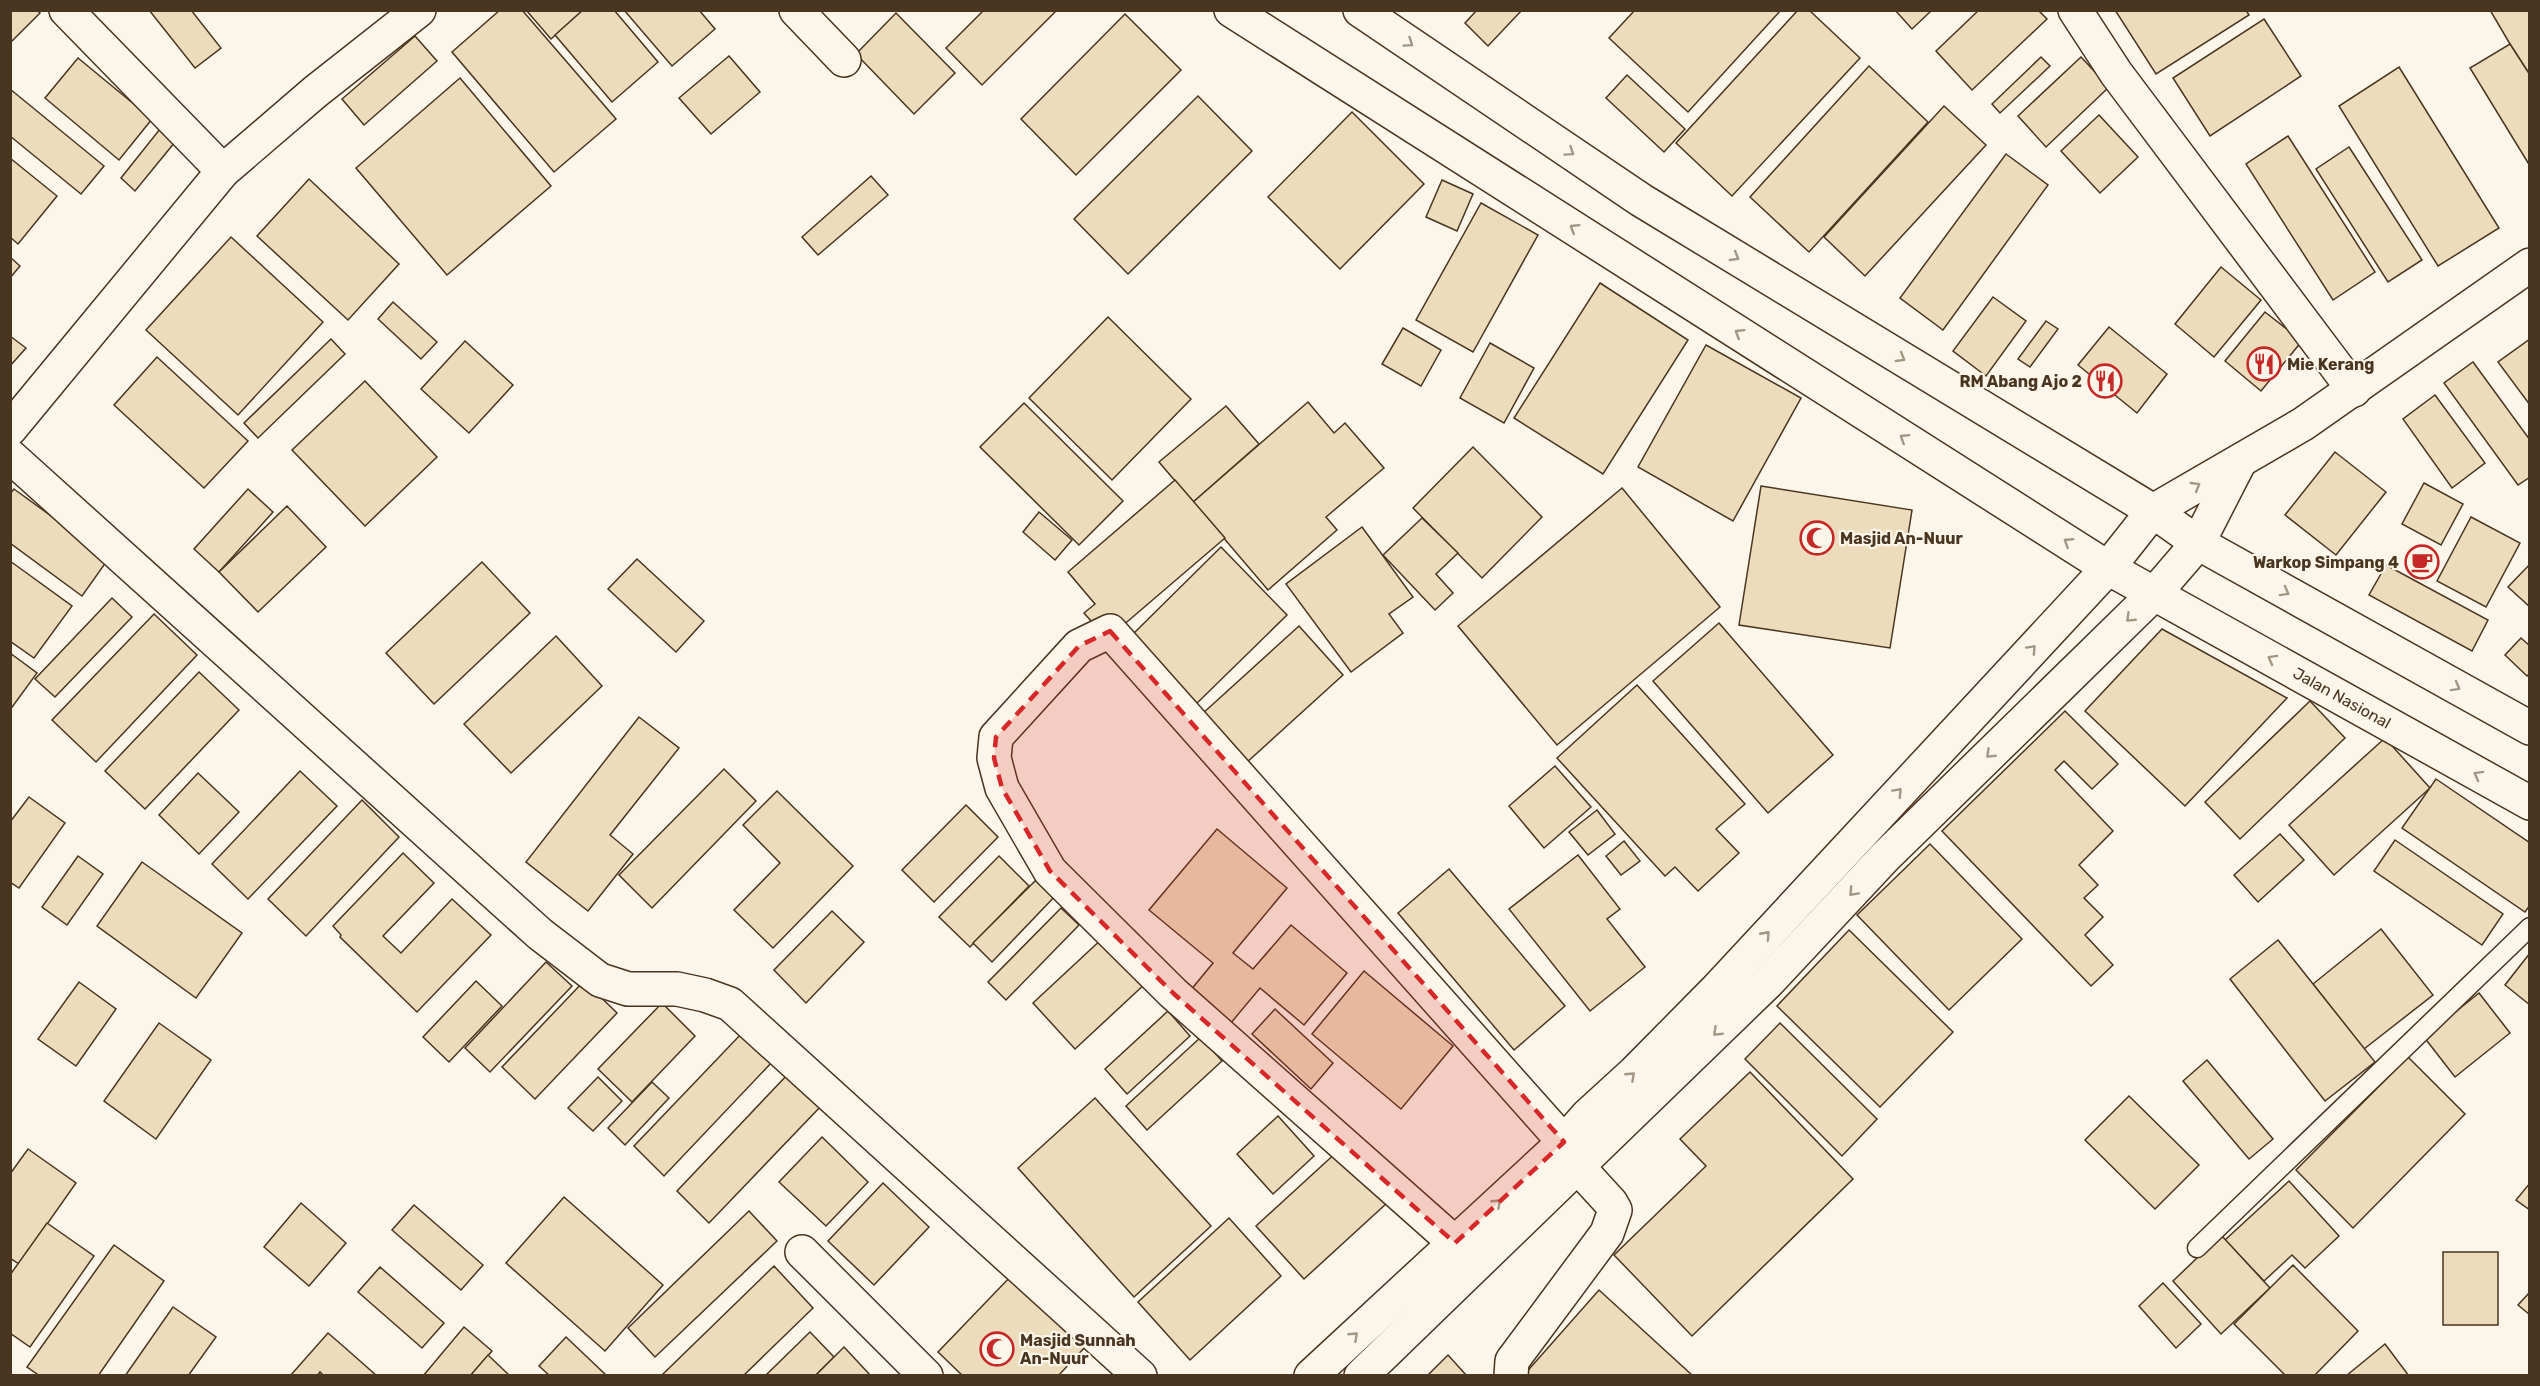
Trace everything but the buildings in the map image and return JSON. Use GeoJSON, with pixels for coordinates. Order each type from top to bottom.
{"type":"FeatureCollection","features":[{"type":"Feature","properties":{"kind":"main road"},"geometry":{"type":"LineString","coordinates":[[66,10],[223,171]]}},
{"type":"Feature","properties":{"kind":"main road"},"geometry":{"type":"LineString","coordinates":[[10,429],[223,171],[315,92],[419,10]]}},
{"type":"Feature","properties":{"kind":"main road"},"geometry":{"type":"LineString","coordinates":[[796,10],[844,60]]}},
{"type":"Feature","properties":{"kind":"main road","name":"Jalan Nasional"},"geometry":{"type":"LineString","coordinates":[[1231,10],[2108,568],[2529,803]]}},
{"type":"Feature","properties":{"kind":"main road"},"geometry":{"type":"LineString","coordinates":[[1360,10],[1641,200],[2153,511],[2198,543],[2529,728]]}},
{"type":"Feature","properties":{"kind":"main road"},"geometry":{"type":"LineString","coordinates":[[2075,10],[2116,73],[2354,390]]}},
{"type":"Feature","properties":{"kind":"main road"},"geometry":{"type":"LineString","coordinates":[[1361,1376],[1571,1155],[1588,1115],[1635,1073],[1717,989],[2108,568],[2153,511],[2240,461],[2354,390],[2529,265]]}},
{"type":"Feature","properties":{"kind":"main road"},"geometry":{"type":"LineString","coordinates":[[10,456],[540,934],[600,980],[628,989],[705,994],[730,1004],[1140,1376]]}},
{"type":"Feature","properties":{"kind":"main road"},"geometry":{"type":"LineString","coordinates":[[1311,1376],[1455,1242],[1571,1155],[1769,981],[1884,858],[2155,593],[2198,543],[2240,461]]}},
{"type":"Feature","properties":{"kind":"main road"},"geometry":{"type":"LineString","coordinates":[[1455,1242],[1173,993],[1050,871],[1002,789],[994,758],[996,737],[1079,646],[1110,631],[1611,1203],[1615,1210],[1606,1233],[1512,1361],[1511,1376]]}},
{"type":"Feature","properties":{"kind":"main road"},"geometry":{"type":"LineString","coordinates":[[802,1252],[926,1376]]}},
{"type":"Feature","properties":{"kind":"lane"},"geometry":{"type":"LineString","coordinates":[[2197,1248],[2529,927]]}},
{"type":"Feature","properties":{"kind":"highlighted area"},"geometry":{"type":"Polygon","coordinates":[[[1110,631],[1564,1142],[1455,1243],[1173,993],[1050,871],[1002,788],[994,758],[996,737],[1079,646],[1110,631]]]}},
{"type":"Feature","properties":{"kind":"place","name":"Mie Kerang"},"geometry":{"type":"Point","coordinates":[2264,364]}},
{"type":"Feature","properties":{"kind":"place","name":"RM Abang Ajo 2"},"geometry":{"type":"Point","coordinates":[2105,381]}},
{"type":"Feature","properties":{"kind":"place","name":"Masjid An-Nuur"},"geometry":{"type":"Point","coordinates":[1817,538]}},
{"type":"Feature","properties":{"kind":"place","name":"Warkop Simpang 4"},"geometry":{"type":"Point","coordinates":[2422,562]}},
{"type":"Feature","properties":{"kind":"place","name":"Masjid Sunnah An-Nuur"},"geometry":{"type":"Point","coordinates":[997,1349]}}]}
